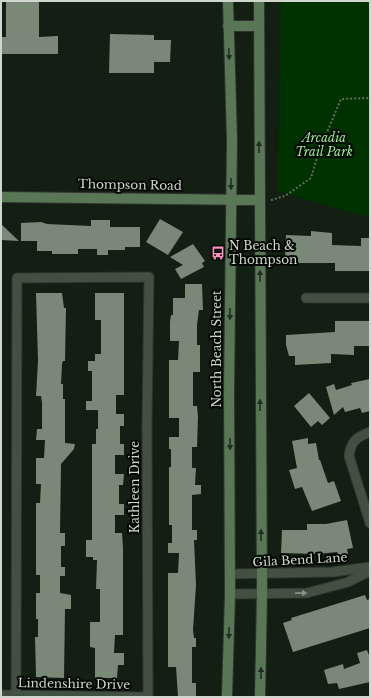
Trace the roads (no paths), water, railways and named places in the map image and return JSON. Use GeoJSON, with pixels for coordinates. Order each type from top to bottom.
{"type":"FeatureCollection","features":[{"type":"Feature","properties":{"kind":"main road","name":"North Beach Street"},"geometry":{"type":"LineString","coordinates":[[227,697],[230,594],[232,140],[228,1]]}},
{"type":"Feature","properties":{"kind":"main road"},"geometry":{"type":"LineString","coordinates":[[259,1],[262,574],[260,697]]}},
{"type":"Feature","properties":{"kind":"main road"},"geometry":{"type":"LineString","coordinates":[[228,26],[259,26]]}},
{"type":"Feature","properties":{"kind":"main road","name":"Thompson Road"},"geometry":{"type":"LineString","coordinates":[[1,197],[259,200]]}},
{"type":"Feature","properties":{"kind":"street","name":"Kathleen Drive"},"geometry":{"type":"LineString","coordinates":[[16,696],[17,278],[149,277],[147,424],[148,697]]}},
{"type":"Feature","properties":{"kind":"street"},"geometry":{"type":"LineString","coordinates":[[306,298],[370,298]]}},
{"type":"Feature","properties":{"kind":"street"},"geometry":{"type":"LineString","coordinates":[[370,432],[357,437],[350,446],[349,456],[370,523]]}},
{"type":"Feature","properties":{"kind":"street","name":"Gila Bend Lane"},"geometry":{"type":"LineString","coordinates":[[230,574],[333,572],[370,567]]}},
{"type":"Feature","properties":{"kind":"street","name":"Gila Bend Lane"},"geometry":{"type":"LineString","coordinates":[[230,594],[307,593],[348,582],[370,572]]}},
{"type":"Feature","properties":{"kind":"street","name":"Lindenshire Drive"},"geometry":{"type":"LineString","coordinates":[[1,695],[148,697]]}},
{"type":"Feature","properties":{"kind":"place","name":"N Beach & Thompson"},"geometry":{"type":"Point","coordinates":[218,253]}},
{"type":"Feature","properties":{"kind":"park label","name":"Arcadia Trail Park"},"geometry":{"type":"Point","coordinates":[324,145]}}]}
